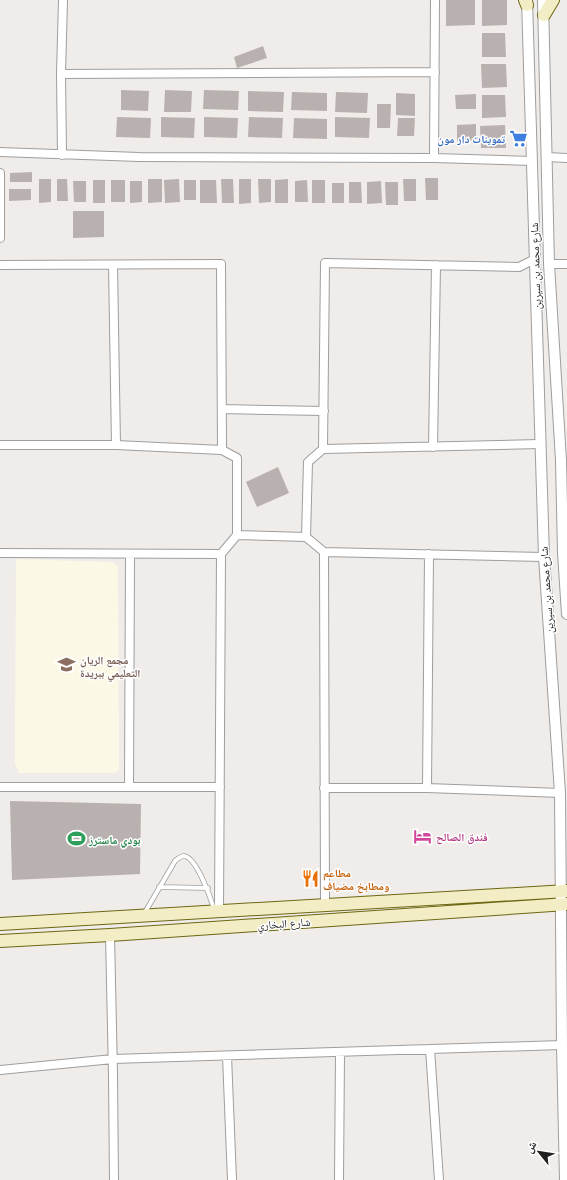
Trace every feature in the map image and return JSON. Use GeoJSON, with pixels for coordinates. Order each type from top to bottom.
{"type":"FeatureCollection","features":[{"type":"Feature","properties":{"kind":"main road"},"geometry":{"type":"LineString","coordinates":[[544,15],[553,0]]}},
{"type":"Feature","properties":{"kind":"main road","name":"شارع البخاري"},"geometry":{"type":"LineString","coordinates":[[0,924],[564,891]]}},
{"type":"Feature","properties":{"kind":"main road","name":"شارع البخاري"},"geometry":{"type":"LineString","coordinates":[[0,941],[110,935],[564,904]]}},
{"type":"Feature","properties":{"kind":"street"},"geometry":{"type":"LineString","coordinates":[[62,155],[61,74],[63,0]]}},
{"type":"Feature","properties":{"kind":"street"},"geometry":{"type":"LineString","coordinates":[[434,158],[435,0]]}},
{"type":"Feature","properties":{"kind":"street","name":"شارع محمد بن سيرين"},"geometry":{"type":"LineString","coordinates":[[544,0],[549,264],[564,460],[567,614]]}},
{"type":"Feature","properties":{"kind":"street","name":"شارع محمد بن سيرين"},"geometry":{"type":"LineString","coordinates":[[526,2],[544,556],[560,793],[564,891],[562,1045],[565,1180]]}},
{"type":"Feature","properties":{"kind":"street"},"geometry":{"type":"LineString","coordinates":[[61,74],[435,72]]}},
{"type":"Feature","properties":{"kind":"street"},"geometry":{"type":"LineString","coordinates":[[0,152],[139,157],[434,158],[532,161]]}},
{"type":"Feature","properties":{"kind":"street"},"geometry":{"type":"LineString","coordinates":[[547,157],[567,158]]}},
{"type":"Feature","properties":{"kind":"street"},"geometry":{"type":"LineString","coordinates":[[0,173],[0,238]]}},
{"type":"Feature","properties":{"kind":"street"},"geometry":{"type":"LineString","coordinates":[[323,449],[325,263],[519,266],[535,259]]}},
{"type":"Feature","properties":{"kind":"street"},"geometry":{"type":"LineString","coordinates":[[0,265],[221,264],[222,450]]}},
{"type":"Feature","properties":{"kind":"street"},"geometry":{"type":"LineString","coordinates":[[549,264],[567,264]]}},
{"type":"Feature","properties":{"kind":"street"},"geometry":{"type":"LineString","coordinates":[[114,265],[116,445]]}},
{"type":"Feature","properties":{"kind":"street"},"geometry":{"type":"LineString","coordinates":[[433,447],[436,265]]}},
{"type":"Feature","properties":{"kind":"street"},"geometry":{"type":"LineString","coordinates":[[222,409],[324,411]]}},
{"type":"Feature","properties":{"kind":"street"},"geometry":{"type":"LineString","coordinates":[[306,537],[308,462],[323,449],[540,444]]}},
{"type":"Feature","properties":{"kind":"street"},"geometry":{"type":"LineString","coordinates":[[0,445],[116,445],[222,450],[237,458],[237,535],[221,554],[220,787],[217,912]]}},
{"type":"Feature","properties":{"kind":"street"},"geometry":{"type":"LineString","coordinates":[[237,535],[306,537],[324,552],[544,556]]}},
{"type":"Feature","properties":{"kind":"street"},"geometry":{"type":"LineString","coordinates":[[324,552],[325,905]]}},
{"type":"Feature","properties":{"kind":"street"},"geometry":{"type":"LineString","coordinates":[[0,554],[221,554]]}},
{"type":"Feature","properties":{"kind":"street"},"geometry":{"type":"LineString","coordinates":[[130,554],[130,786]]}},
{"type":"Feature","properties":{"kind":"street"},"geometry":{"type":"LineString","coordinates":[[427,788],[429,554]]}},
{"type":"Feature","properties":{"kind":"street"},"geometry":{"type":"LineString","coordinates":[[0,787],[220,787]]}},
{"type":"Feature","properties":{"kind":"street"},"geometry":{"type":"LineString","coordinates":[[324,788],[427,788],[560,793]]}},
{"type":"Feature","properties":{"kind":"street"},"geometry":{"type":"LineString","coordinates":[[110,935],[114,1180]]}},
{"type":"Feature","properties":{"kind":"street"},"geometry":{"type":"LineString","coordinates":[[0,1070],[113,1059],[562,1045]]}},
{"type":"Feature","properties":{"kind":"street"},"geometry":{"type":"LineString","coordinates":[[430,1049],[439,1180]]}},
{"type":"Feature","properties":{"kind":"street"},"geometry":{"type":"LineString","coordinates":[[339,1180],[340,1052]]}},
{"type":"Feature","properties":{"kind":"street"},"geometry":{"type":"LineString","coordinates":[[227,1056],[232,1180]]}},
{"type":"Feature","properties":{"kind":"lane"},"geometry":{"type":"LineString","coordinates":[[143,916],[175,861],[185,856],[191,860],[208,888],[217,912]]}},
{"type":"Feature","properties":{"kind":"lane"},"geometry":{"type":"LineString","coordinates":[[159,887],[208,888]]}},
{"type":"Feature","properties":{"kind":"shaded area","name":"مجمع الريان التعليمي ببريدة"},"geometry":{"type":"Polygon","coordinates":[[[16,559],[112,562],[118,566],[119,770],[115,773],[19,773],[15,763],[16,559]]]}},
{"type":"Feature","properties":{"kind":"building"},"geometry":{"type":"Polygon","coordinates":[[[446,0],[475,0],[475,25],[446,26],[446,0]]]}},
{"type":"Feature","properties":{"kind":"building"},"geometry":{"type":"Polygon","coordinates":[[[482,0],[507,0],[507,25],[482,26],[482,0]]]}},
{"type":"Feature","properties":{"kind":"building"},"geometry":{"type":"Polygon","coordinates":[[[482,33],[505,33],[506,57],[482,57],[482,33]]]}},
{"type":"Feature","properties":{"kind":"building"},"geometry":{"type":"Polygon","coordinates":[[[263,46],[267,58],[237,68],[234,57],[263,46]]]}},
{"type":"Feature","properties":{"kind":"building"},"geometry":{"type":"Polygon","coordinates":[[[481,64],[506,64],[507,87],[482,88],[481,64]]]}},
{"type":"Feature","properties":{"kind":"building"},"geometry":{"type":"Polygon","coordinates":[[[121,90],[149,91],[148,111],[121,110],[121,90]]]}},
{"type":"Feature","properties":{"kind":"building"},"geometry":{"type":"Polygon","coordinates":[[[165,90],[192,91],[191,112],[164,112],[165,90]]]}},
{"type":"Feature","properties":{"kind":"building"},"geometry":{"type":"Polygon","coordinates":[[[204,90],[239,91],[238,110],[203,109],[204,90]]]}},
{"type":"Feature","properties":{"kind":"building"},"geometry":{"type":"Polygon","coordinates":[[[248,91],[284,92],[283,112],[248,111],[248,91]]]}},
{"type":"Feature","properties":{"kind":"building"},"geometry":{"type":"Polygon","coordinates":[[[292,92],[327,93],[327,111],[291,110],[292,92]]]}},
{"type":"Feature","properties":{"kind":"building"},"geometry":{"type":"Polygon","coordinates":[[[336,92],[368,93],[367,113],[335,112],[336,92]]]}},
{"type":"Feature","properties":{"kind":"building"},"geometry":{"type":"Polygon","coordinates":[[[396,93],[415,94],[415,116],[396,115],[396,93]]]}},
{"type":"Feature","properties":{"kind":"building"},"geometry":{"type":"Polygon","coordinates":[[[476,94],[476,109],[456,109],[455,95],[476,94]]]}},
{"type":"Feature","properties":{"kind":"building"},"geometry":{"type":"Polygon","coordinates":[[[482,95],[505,95],[506,117],[482,118],[482,95]]]}},
{"type":"Feature","properties":{"kind":"building"},"geometry":{"type":"Polygon","coordinates":[[[377,104],[391,104],[390,128],[377,128],[377,104]]]}},
{"type":"Feature","properties":{"kind":"building"},"geometry":{"type":"Polygon","coordinates":[[[117,117],[151,118],[150,138],[116,137],[117,117]]]}},
{"type":"Feature","properties":{"kind":"building"},"geometry":{"type":"Polygon","coordinates":[[[161,117],[195,118],[194,138],[161,137],[161,117]]]}},
{"type":"Feature","properties":{"kind":"building"},"geometry":{"type":"Polygon","coordinates":[[[204,117],[238,118],[237,138],[204,137],[204,117]]]}},
{"type":"Feature","properties":{"kind":"building"},"geometry":{"type":"Polygon","coordinates":[[[249,117],[283,118],[282,138],[248,137],[249,117]]]}},
{"type":"Feature","properties":{"kind":"building"},"geometry":{"type":"Polygon","coordinates":[[[335,117],[370,118],[369,138],[335,137],[335,117]]]}},
{"type":"Feature","properties":{"kind":"building"},"geometry":{"type":"Polygon","coordinates":[[[294,118],[327,119],[327,139],[293,138],[294,118]]]}},
{"type":"Feature","properties":{"kind":"building"},"geometry":{"type":"Polygon","coordinates":[[[398,118],[415,118],[414,136],[397,136],[398,118]]]}},
{"type":"Feature","properties":{"kind":"building"},"geometry":{"type":"Polygon","coordinates":[[[476,124],[476,141],[457,141],[457,125],[476,124]]]}},
{"type":"Feature","properties":{"kind":"building"},"geometry":{"type":"Polygon","coordinates":[[[505,125],[506,148],[481,148],[480,126],[505,125]]]}},
{"type":"Feature","properties":{"kind":"building"},"geometry":{"type":"Polygon","coordinates":[[[32,172],[32,182],[10,182],[10,173],[32,172]]]}},
{"type":"Feature","properties":{"kind":"building"},"geometry":{"type":"Polygon","coordinates":[[[425,178],[438,178],[438,200],[426,200],[425,178]]]}},
{"type":"Feature","properties":{"kind":"building"},"geometry":{"type":"Polygon","coordinates":[[[39,179],[51,179],[51,202],[39,203],[39,179]]]}},
{"type":"Feature","properties":{"kind":"building"},"geometry":{"type":"Polygon","coordinates":[[[57,179],[67,179],[68,201],[57,201],[57,179]]]}},
{"type":"Feature","properties":{"kind":"building"},"geometry":{"type":"Polygon","coordinates":[[[148,179],[162,179],[162,202],[148,203],[148,179]]]}},
{"type":"Feature","properties":{"kind":"building"},"geometry":{"type":"Polygon","coordinates":[[[179,179],[180,202],[165,203],[164,180],[179,179]]]}},
{"type":"Feature","properties":{"kind":"building"},"geometry":{"type":"Polygon","coordinates":[[[221,179],[233,179],[234,203],[222,203],[221,179]]]}},
{"type":"Feature","properties":{"kind":"building"},"geometry":{"type":"Polygon","coordinates":[[[239,179],[251,179],[251,203],[239,204],[239,179]]]}},
{"type":"Feature","properties":{"kind":"building"},"geometry":{"type":"Polygon","coordinates":[[[258,179],[271,179],[271,202],[259,203],[258,179]]]}},
{"type":"Feature","properties":{"kind":"building"},"geometry":{"type":"Polygon","coordinates":[[[288,179],[288,203],[275,203],[275,180],[288,179]]]}},
{"type":"Feature","properties":{"kind":"building"},"geometry":{"type":"Polygon","coordinates":[[[403,179],[416,179],[416,201],[404,201],[403,179]]]}},
{"type":"Feature","properties":{"kind":"building"},"geometry":{"type":"Polygon","coordinates":[[[93,180],[105,180],[105,203],[93,203],[93,180]]]}},
{"type":"Feature","properties":{"kind":"building"},"geometry":{"type":"Polygon","coordinates":[[[111,180],[125,180],[125,202],[111,202],[111,180]]]}},
{"type":"Feature","properties":{"kind":"building"},"geometry":{"type":"Polygon","coordinates":[[[184,180],[196,180],[196,200],[184,200],[184,180]]]}},
{"type":"Feature","properties":{"kind":"building"},"geometry":{"type":"Polygon","coordinates":[[[200,180],[216,180],[217,203],[200,203],[200,180]]]}},
{"type":"Feature","properties":{"kind":"building"},"geometry":{"type":"Polygon","coordinates":[[[307,180],[308,202],[295,202],[295,181],[307,180]]]}},
{"type":"Feature","properties":{"kind":"building"},"geometry":{"type":"Polygon","coordinates":[[[312,180],[325,180],[325,203],[312,203],[312,180]]]}},
{"type":"Feature","properties":{"kind":"building"},"geometry":{"type":"Polygon","coordinates":[[[73,181],[86,181],[86,202],[74,202],[73,181]]]}},
{"type":"Feature","properties":{"kind":"building"},"geometry":{"type":"Polygon","coordinates":[[[130,181],[142,181],[142,202],[130,203],[130,181]]]}},
{"type":"Feature","properties":{"kind":"building"},"geometry":{"type":"Polygon","coordinates":[[[381,181],[382,203],[367,204],[367,182],[381,181]]]}},
{"type":"Feature","properties":{"kind":"building"},"geometry":{"type":"Polygon","coordinates":[[[349,182],[361,182],[362,203],[349,203],[349,182]]]}},
{"type":"Feature","properties":{"kind":"building"},"geometry":{"type":"Polygon","coordinates":[[[385,182],[398,182],[398,205],[386,205],[385,182]]]}},
{"type":"Feature","properties":{"kind":"building"},"geometry":{"type":"Polygon","coordinates":[[[332,183],[344,183],[344,203],[332,203],[332,183]]]}},
{"type":"Feature","properties":{"kind":"building"},"geometry":{"type":"Polygon","coordinates":[[[9,189],[31,189],[31,200],[9,201],[9,189]]]}},
{"type":"Feature","properties":{"kind":"building"},"geometry":{"type":"Polygon","coordinates":[[[73,211],[104,211],[104,237],[73,238],[73,211]]]}},
{"type":"Feature","properties":{"kind":"building"},"geometry":{"type":"Polygon","coordinates":[[[278,467],[289,493],[257,507],[246,482],[278,467]]]}},
{"type":"Feature","properties":{"kind":"building","name":"بودي ماسترز"},"geometry":{"type":"Polygon","coordinates":[[[10,801],[141,804],[140,874],[12,880],[10,801]]]}},
{"type":"Feature","properties":{"kind":"place","name":"تموينات دار مون"},"geometry":{"type":"Point","coordinates":[518,138]}},
{"type":"Feature","properties":{"kind":"place","name":"مجمع الريان التعليمي ببريدة"},"geometry":{"type":"Point","coordinates":[67,665]}},
{"type":"Feature","properties":{"kind":"place","name":"فندق الصالح"},"geometry":{"type":"Point","coordinates":[423,836]}},
{"type":"Feature","properties":{"kind":"place","name":"بودي ماسترز"},"geometry":{"type":"Point","coordinates":[76,839]}},
{"type":"Feature","properties":{"kind":"place","name":"مطاعم ومطابخ مضياف"},"geometry":{"type":"Point","coordinates":[310,878]}}]}
